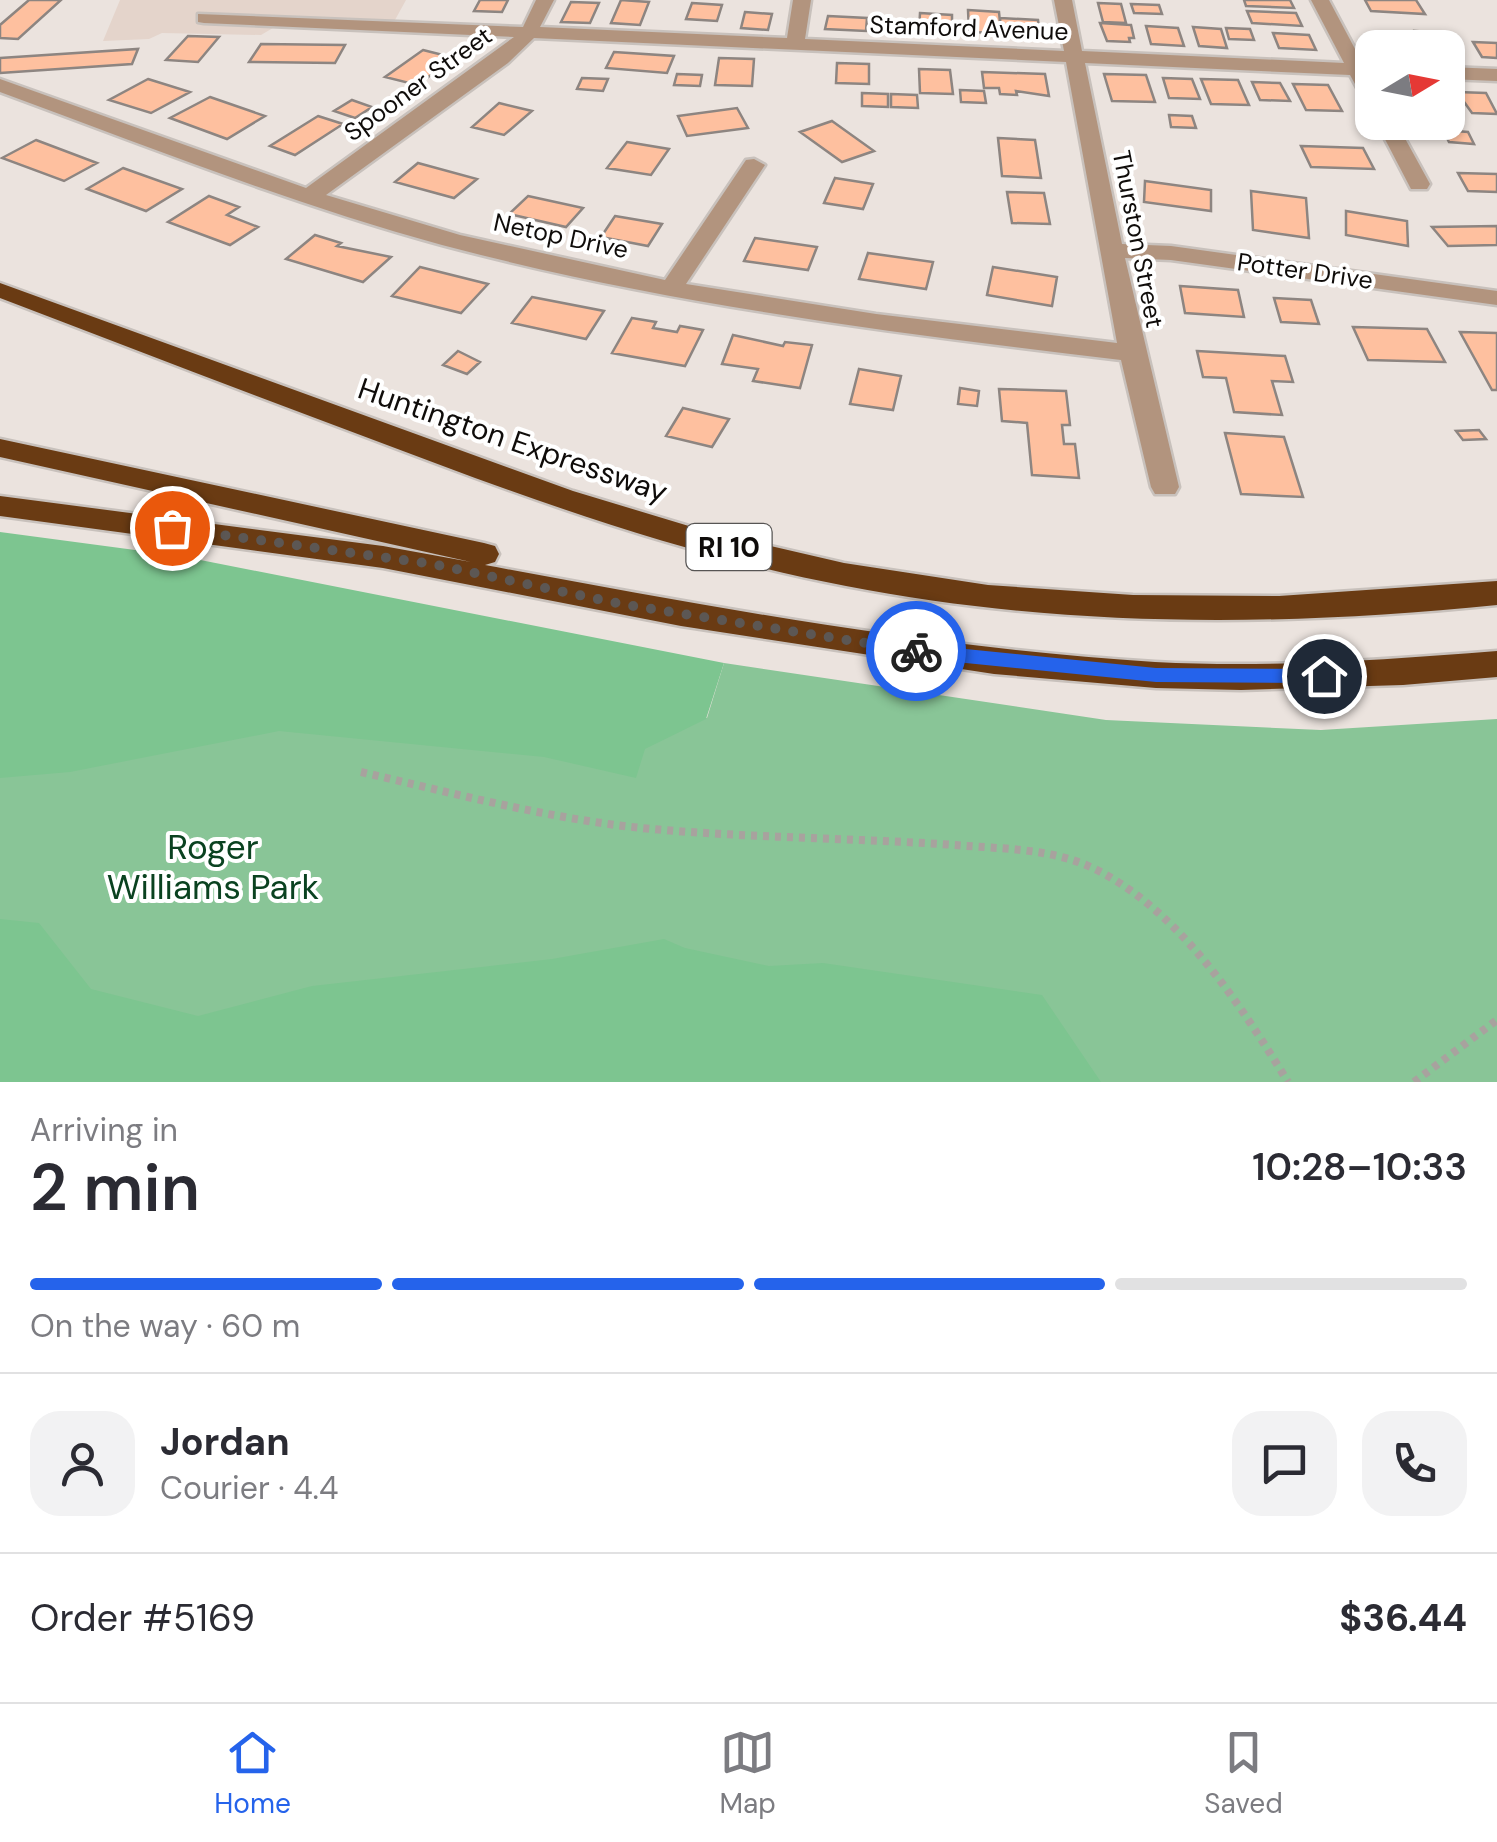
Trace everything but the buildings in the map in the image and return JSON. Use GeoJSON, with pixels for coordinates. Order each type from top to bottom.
{"type":"FeatureCollection","features":[{"type":"Feature","properties":{"kind":"highway","name":"Huntington Expressway"},"geometry":{"type":"LineString","coordinates":[[0,290],[563,499],[688,536],[840,573],[989,596],[1141,608],[1290,609],[1497,593]]}},
{"type":"Feature","properties":{"kind":"highway","name":"RI 10"},"geometry":{"type":"LineString","coordinates":[[0,448],[628,587],[832,638],[994,661],[1156,675],[1324,676],[1497,664]]}},
{"type":"Feature","properties":{"kind":"highway"},"geometry":{"type":"LineString","coordinates":[[0,506],[432,564],[621,604],[832,638]]}},
{"type":"Feature","properties":{"kind":"street"},"geometry":{"type":"LineString","coordinates":[[270,21],[287,0]]}},
{"type":"Feature","properties":{"kind":"street","name":"Spooner Street"},"geometry":{"type":"LineString","coordinates":[[307,198],[466,86],[528,34],[546,0]]}},
{"type":"Feature","properties":{"kind":"street"},"geometry":{"type":"LineString","coordinates":[[795,46],[802,0]]}},
{"type":"Feature","properties":{"kind":"street","name":"Thurston Street"},"geometry":{"type":"LineString","coordinates":[[1063,0],[1132,353],[1165,487]]}},
{"type":"Feature","properties":{"kind":"street"},"geometry":{"type":"LineString","coordinates":[[1320,0],[1355,54]]}},
{"type":"Feature","properties":{"kind":"street","name":"Stamford Avenue"},"geometry":{"type":"LineString","coordinates":[[204,18],[1355,70]]}},
{"type":"Feature","properties":{"kind":"street"},"geometry":{"type":"LineString","coordinates":[[1465,74],[1497,75]]}},
{"type":"Feature","properties":{"kind":"street","name":"Netop Drive"},"geometry":{"type":"LineString","coordinates":[[0,85],[307,198],[539,262],[968,334],[1132,353]]}},
{"type":"Feature","properties":{"kind":"street"},"geometry":{"type":"LineString","coordinates":[[1396,140],[1419,184]]}},
{"type":"Feature","properties":{"kind":"street"},"geometry":{"type":"LineString","coordinates":[[672,287],[754,165]]}},
{"type":"Feature","properties":{"kind":"street","name":"Potter Drive"},"geometry":{"type":"LineString","coordinates":[[1112,250],[1171,253],[1497,298]]}},
{"type":"Feature","properties":{"kind":"path"},"geometry":{"type":"LineString","coordinates":[[360,772],[580,822],[743,836],[894,840],[996,848],[1047,854],[1095,869],[1142,898],[1185,941],[1288,1082]]}},
{"type":"Feature","properties":{"kind":"path"},"geometry":{"type":"LineString","coordinates":[[1414,1082],[1497,1020]]}},
{"type":"Feature","properties":{"kind":"shaded area"},"geometry":{"type":"Polygon","coordinates":[[[120,0],[406,0],[390,29],[278,25],[261,35],[162,33],[149,39],[103,41],[120,0]]]}},
{"type":"Feature","properties":{"kind":"green space"},"geometry":{"type":"Polygon","coordinates":[[[0,532],[180,556],[724,663],[706,719],[645,749],[636,778],[544,757],[279,731],[70,772],[0,778],[0,532]]]}},
{"type":"Feature","properties":{"kind":"green space","name":"Roger Williams Park"},"geometry":{"type":"Polygon","coordinates":[[[0,624],[707,718],[724,663],[1106,720],[1321,730],[1497,719],[1497,1082],[0,1082],[0,624]]]}},
{"type":"Feature","properties":{"kind":"green space"},"geometry":{"type":"Polygon","coordinates":[[[0,919],[39,923],[91,989],[198,1016],[312,986],[552,959],[664,939],[685,948],[769,966],[823,963],[1042,995],[1101,1082],[0,1082],[0,919]]]}},
{"type":"Feature","properties":{"kind":"way so far"},"geometry":{"type":"LineString","coordinates":[[172,528],[384,556],[480,572],[621,604],[916,651]]}},
{"type":"Feature","properties":{"kind":"route"},"geometry":{"type":"LineString","coordinates":[[916,651],[1156,675],[1324,676]]}}]}
